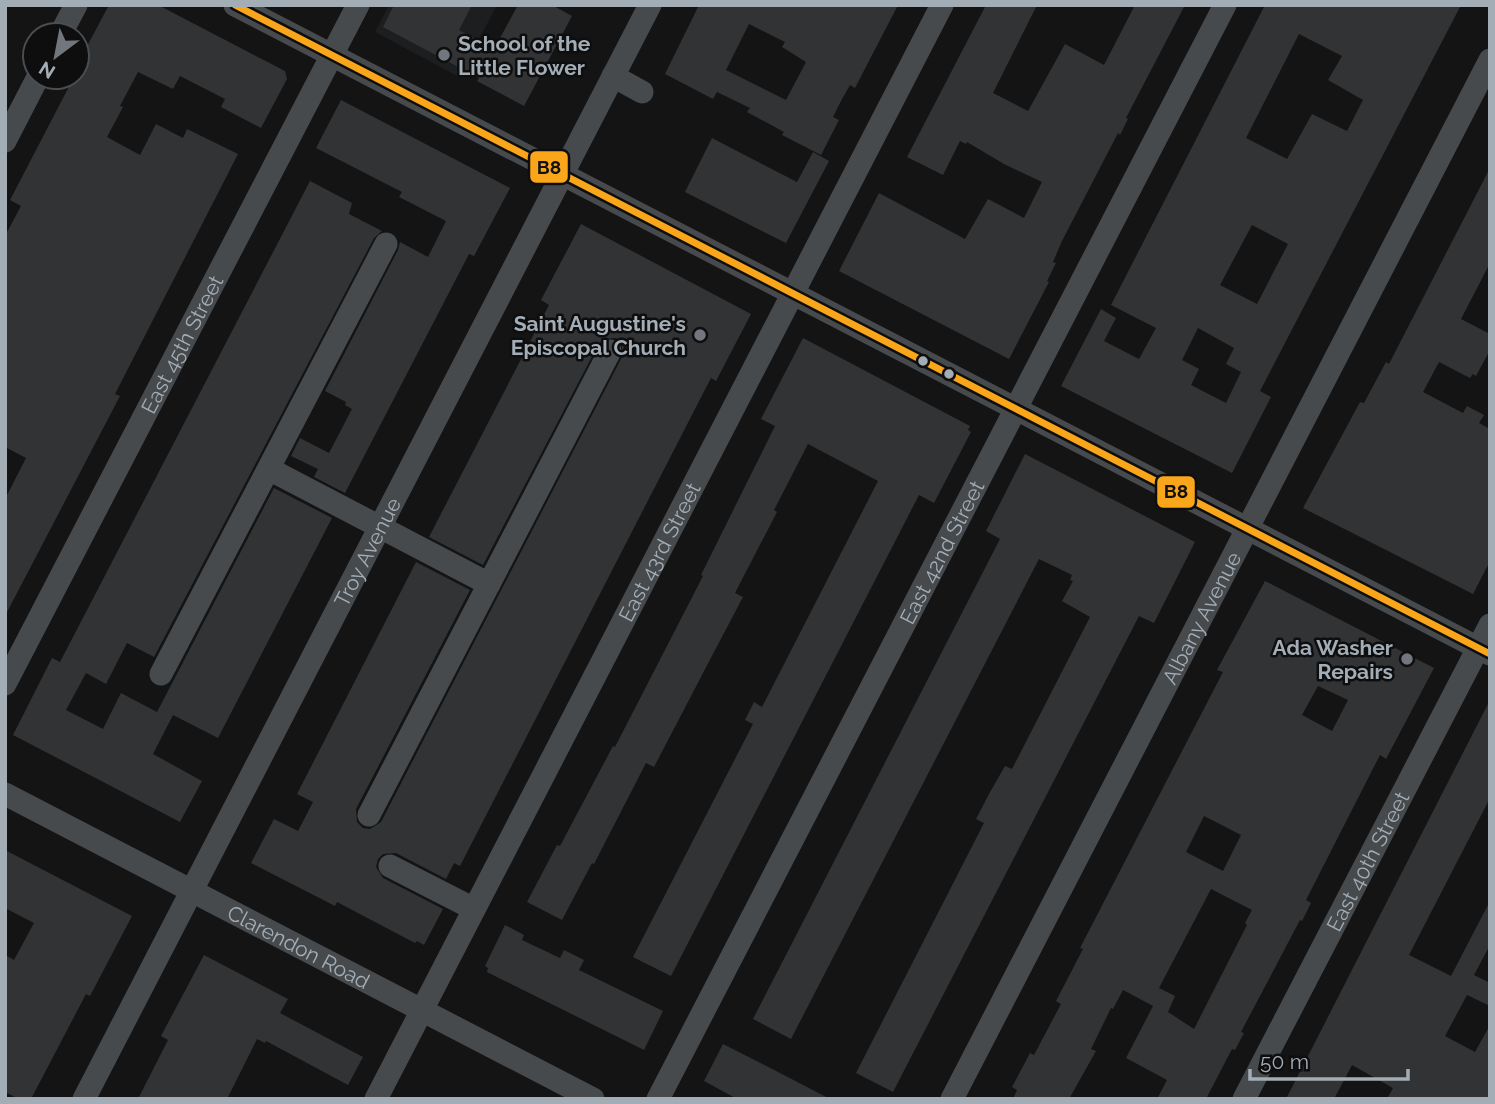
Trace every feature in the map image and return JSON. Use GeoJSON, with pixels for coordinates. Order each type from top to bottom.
{"type":"FeatureCollection","features":[{"type":"Feature","properties":{"kind":"street"},"geometry":{"type":"LineString","coordinates":[[67,21],[76,5]]}},
{"type":"Feature","properties":{"kind":"street"},"geometry":{"type":"LineString","coordinates":[[235,5],[1484,651]]}},
{"type":"Feature","properties":{"kind":"street","name":"East 45th Street"},"geometry":{"type":"LineString","coordinates":[[5,684],[358,5]]}},
{"type":"Feature","properties":{"kind":"street","name":"Troy Avenue"},"geometry":{"type":"LineString","coordinates":[[85,1099],[650,5]]}},
{"type":"Feature","properties":{"kind":"street","name":"East 43rd Street"},"geometry":{"type":"LineString","coordinates":[[376,1099],[942,5]]}},
{"type":"Feature","properties":{"kind":"street","name":"East 42nd Street"},"geometry":{"type":"LineString","coordinates":[[658,1099],[1225,5]]}},
{"type":"Feature","properties":{"kind":"street","name":"Albany Avenue"},"geometry":{"type":"LineString","coordinates":[[951,1099],[1490,61]]}},
{"type":"Feature","properties":{"kind":"street"},"geometry":{"type":"LineString","coordinates":[[613,76],[642,92]]}},
{"type":"Feature","properties":{"kind":"street"},"geometry":{"type":"LineString","coordinates":[[5,141],[31,91]]}},
{"type":"Feature","properties":{"kind":"street"},"geometry":{"type":"LineString","coordinates":[[161,674],[386,244]]}},
{"type":"Feature","properties":{"kind":"street"},"geometry":{"type":"LineString","coordinates":[[369,815],[610,351]]}},
{"type":"Feature","properties":{"kind":"street"},"geometry":{"type":"LineString","coordinates":[[269,469],[489,584]]}},
{"type":"Feature","properties":{"kind":"street","name":"East 40th Street"},"geometry":{"type":"LineString","coordinates":[[1244,1099],[1484,651],[1490,625]]}},
{"type":"Feature","properties":{"kind":"street","name":"Clarendon Road"},"geometry":{"type":"LineString","coordinates":[[5,794],[593,1099]]}},
{"type":"Feature","properties":{"kind":"street"},"geometry":{"type":"LineString","coordinates":[[390,866],[474,909]]}},
{"type":"Feature","properties":{"kind":"shaded area","name":"School of the Little Flower"},"geometry":{"type":"Polygon","coordinates":[[[389,5],[497,5],[459,77],[375,32],[389,5]]]}},
{"type":"Feature","properties":{"kind":"building"},"geometry":{"type":"Polygon","coordinates":[[[109,5],[158,5],[285,71],[287,79],[261,128],[221,107],[225,99],[180,76],[173,89],[138,72],[120,106],[123,107],[107,137],[140,155],[156,124],[183,138],[187,129],[238,154],[115,394],[120,396],[5,616],[5,499],[26,458],[5,447],[5,236],[21,206],[10,200],[67,91],[91,91],[91,39],[109,5]]]}},
{"type":"Feature","properties":{"kind":"building"},"geometry":{"type":"Polygon","coordinates":[[[394,5],[472,5],[459,30],[494,49],[518,5],[552,5],[572,16],[524,106],[477,81],[479,78],[383,27],[394,5]]]}},
{"type":"Feature","properties":{"kind":"building"},"geometry":{"type":"Polygon","coordinates":[[[699,5],[898,5],[855,88],[850,85],[841,101],[833,117],[839,120],[821,155],[782,135],[784,132],[747,112],[750,108],[717,92],[713,99],[665,74],[699,5]],[[749,24],[726,70],[786,100],[806,62],[782,47],[785,42],[749,24]]]}},
{"type":"Feature","properties":{"kind":"building"},"geometry":{"type":"Polygon","coordinates":[[[986,5],[1037,5],[993,93],[1028,111],[1065,44],[1104,65],[1135,5],[1185,5],[1126,118],[1128,119],[1120,135],[1118,133],[1062,241],[1053,262],[1056,263],[1047,281],[1049,282],[1009,359],[839,271],[879,193],[965,239],[988,199],[1024,218],[1042,182],[967,142],[966,144],[960,141],[943,175],[907,157],[986,5]]]}},
{"type":"Feature","properties":{"kind":"building"},"geometry":{"type":"Polygon","coordinates":[[[1265,5],[1461,5],[1260,391],[1271,397],[1232,473],[1061,386],[1101,309],[1116,318],[1104,341],[1139,359],[1156,328],[1111,305],[1265,5]],[[1299,34],[1246,138],[1287,159],[1312,114],[1347,131],[1363,100],[1328,80],[1342,56],[1299,34]],[[1252,225],[1220,285],[1257,304],[1288,244],[1252,225]],[[1198,328],[1182,360],[1199,369],[1191,385],[1226,403],[1241,372],[1226,364],[1234,348],[1198,328]]]}},
{"type":"Feature","properties":{"kind":"building"},"geometry":{"type":"Polygon","coordinates":[[[341,100],[510,188],[474,256],[469,254],[345,493],[314,477],[318,469],[291,456],[300,438],[329,453],[352,409],[345,405],[346,402],[325,391],[400,242],[428,257],[446,221],[399,197],[402,192],[316,148],[341,100]]]}},
{"type":"Feature","properties":{"kind":"building"},"geometry":{"type":"Polygon","coordinates":[[[712,138],[797,182],[813,152],[829,161],[786,243],[685,192],[712,138]]]}},
{"type":"Feature","properties":{"kind":"building"},"geometry":{"type":"Polygon","coordinates":[[[1490,168],[1490,263],[1461,319],[1490,334],[1490,350],[1476,376],[1473,374],[1470,378],[1439,362],[1423,392],[1463,413],[1467,406],[1484,415],[1479,423],[1490,429],[1490,561],[1473,594],[1303,508],[1360,402],[1364,403],[1386,362],[1389,364],[1490,168]]]}},
{"type":"Feature","properties":{"kind":"building"},"geometry":{"type":"Polygon","coordinates":[[[310,181],[352,203],[349,214],[382,231],[374,238],[154,657],[127,643],[106,684],[86,673],[66,710],[103,729],[121,693],[157,712],[274,488],[332,518],[218,738],[173,715],[153,754],[202,781],[180,822],[13,735],[52,658],[60,662],[310,181]]]}},
{"type":"Feature","properties":{"kind":"building"},"geometry":{"type":"Polygon","coordinates":[[[581,224],[751,314],[716,381],[711,378],[460,866],[454,863],[446,879],[396,853],[383,854],[378,859],[376,867],[383,878],[443,909],[424,945],[417,941],[415,943],[337,902],[335,906],[251,863],[274,819],[298,831],[313,802],[297,794],[416,562],[470,590],[356,809],[357,822],[363,828],[370,829],[381,822],[622,357],[622,344],[616,338],[603,339],[598,345],[483,565],[429,537],[549,305],[541,300],[581,224]]]}},
{"type":"Feature","properties":{"kind":"building"},"geometry":{"type":"Polygon","coordinates":[[[803,338],[970,426],[968,430],[971,432],[934,503],[919,495],[671,976],[633,957],[753,724],[745,720],[754,702],[762,707],[878,481],[808,444],[735,593],[743,597],[654,767],[646,763],[562,920],[527,902],[613,746],[615,747],[703,576],[701,575],[775,426],[761,419],[803,338]]]}},
{"type":"Feature","properties":{"kind":"building"},"geometry":{"type":"Polygon","coordinates":[[[1025,454],[1195,542],[1154,623],[1139,616],[893,1092],[856,1073],[984,823],[976,819],[1005,766],[1012,769],[1090,617],[1062,601],[1073,581],[1070,580],[1072,575],[1039,559],[791,1039],[753,1019],[1000,539],[986,531],[1025,454]]]}},
{"type":"Feature","properties":{"kind":"building"},"geometry":{"type":"Polygon","coordinates":[[[1265,581],[1434,668],[1386,759],[1380,755],[1306,900],[1311,903],[1302,921],[1300,920],[1241,1032],[1244,1033],[1235,1050],[1232,1049],[1206,1099],[1157,1099],[1167,1080],[1126,1058],[1153,1006],[1123,990],[1091,1049],[1096,1051],[1069,1099],[1013,1099],[1017,1090],[1012,1087],[1030,1053],[1034,1055],[1061,1004],[1056,1001],[1083,949],[1080,948],[1223,672],[1217,670],[1265,581]],[[1318,686],[1302,715],[1332,731],[1348,700],[1318,686]],[[1204,816],[1186,852],[1223,871],[1241,835],[1204,816]],[[1211,889],[1159,988],[1175,996],[1168,1012],[1194,1029],[1252,910],[1211,889]]]}},
{"type":"Feature","properties":{"kind":"building"},"geometry":{"type":"Polygon","coordinates":[[[1490,700],[1490,798],[1409,955],[1451,976],[1490,901],[1490,945],[1474,975],[1490,983],[1490,1006],[1467,995],[1445,1036],[1475,1052],[1490,1025],[1490,1099],[1387,1099],[1393,1088],[1352,1065],[1334,1099],[1286,1099],[1490,700]]]}},
{"type":"Feature","properties":{"kind":"building"},"geometry":{"type":"Polygon","coordinates":[[[5,850],[132,916],[90,996],[86,994],[31,1099],[19,1099],[5,1092],[5,955],[14,960],[34,923],[5,908],[5,850]]]}},
{"type":"Feature","properties":{"kind":"building"},"geometry":{"type":"Polygon","coordinates":[[[505,925],[524,935],[522,940],[560,958],[564,950],[584,960],[579,970],[663,1011],[644,1050],[487,972],[488,968],[485,966],[505,925]]]}},
{"type":"Feature","properties":{"kind":"building"},"geometry":{"type":"Polygon","coordinates":[[[204,955],[288,999],[280,1013],[363,1057],[348,1085],[266,1041],[265,1043],[257,1039],[227,1099],[138,1099],[168,1040],[161,1036],[204,955]]]}},
{"type":"Feature","properties":{"kind":"building"},"geometry":{"type":"Polygon","coordinates":[[[723,1044],[830,1099],[737,1099],[704,1081],[723,1044]]]}},
{"type":"Feature","properties":{"kind":"transit line","name":"B8"},"geometry":{"type":"LineString","coordinates":[[235,5],[1490,654]]}},
{"type":"Feature","properties":{"kind":"place","name":"School of the Little Flower"},"geometry":{"type":"Point","coordinates":[444,55]}},
{"type":"Feature","properties":{"kind":"place","name":"Saint Augustine's Episcopal Church"},"geometry":{"type":"Point","coordinates":[700,335]}},
{"type":"Feature","properties":{"kind":"place","name":"Ada Washer Repairs"},"geometry":{"type":"Point","coordinates":[1407,659]}}]}
